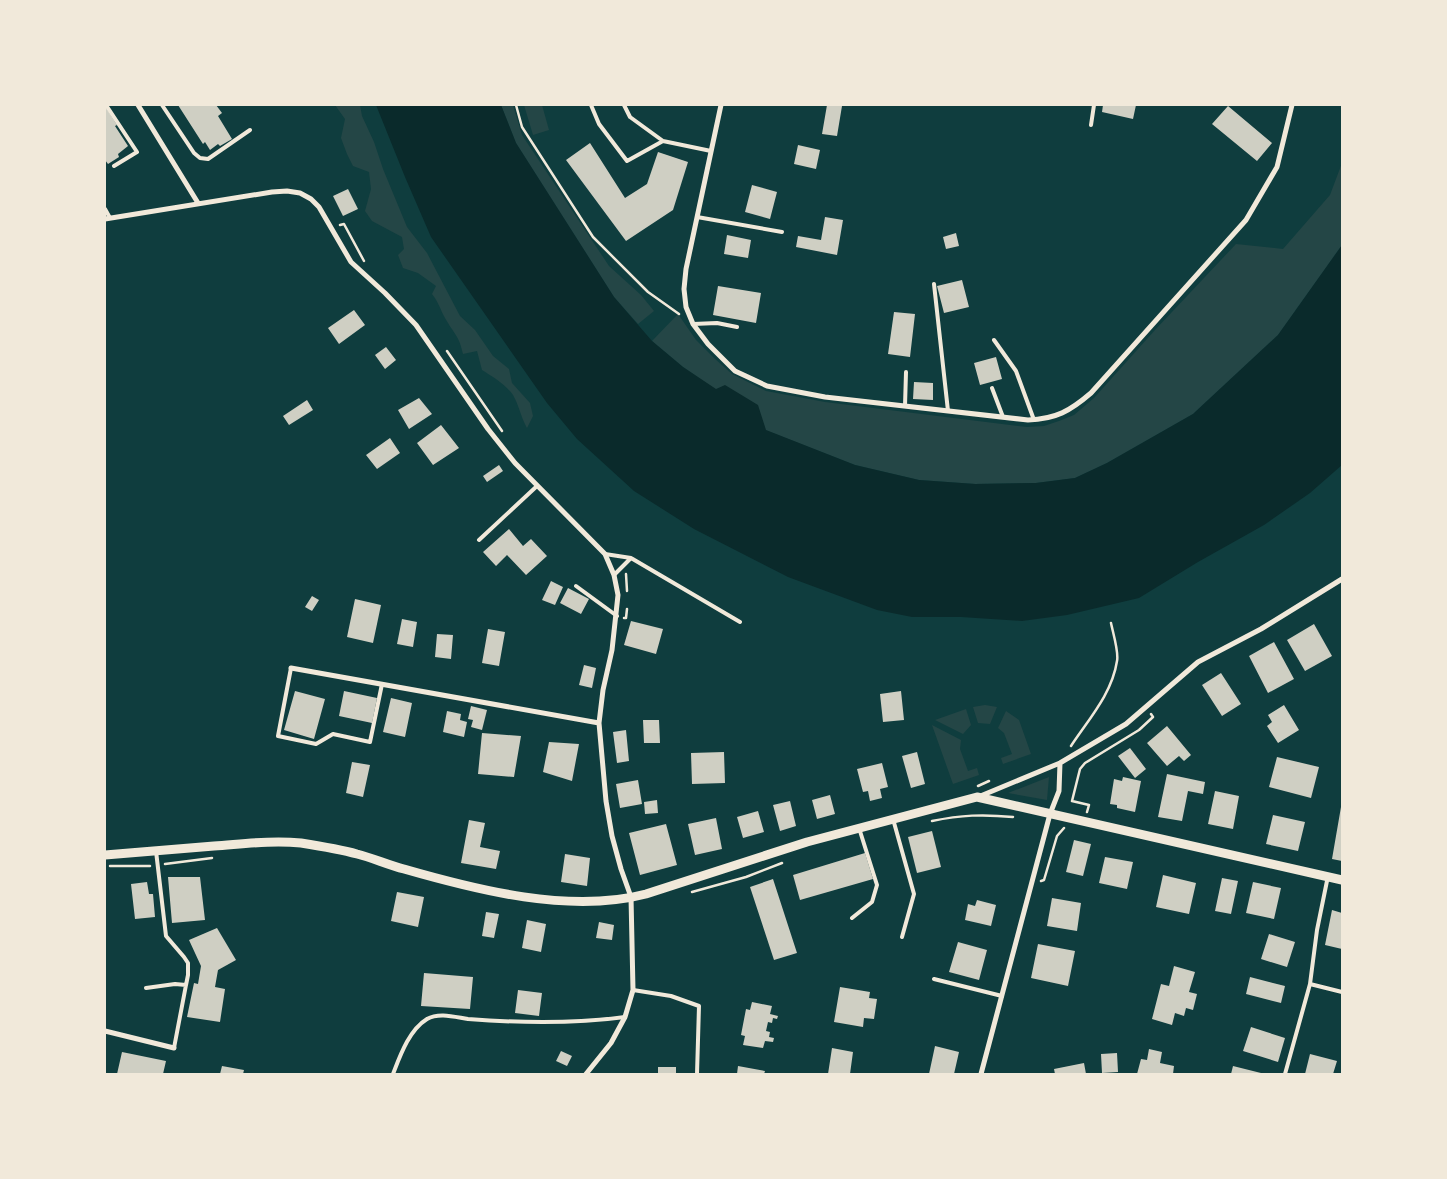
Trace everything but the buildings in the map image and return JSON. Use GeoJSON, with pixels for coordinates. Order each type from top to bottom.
{"type":"FeatureCollection","features":[{"type":"Feature","properties":{"kind":"street"},"geometry":{"type":"LineString","coordinates":[[138,105],[198,202]]}},
{"type":"Feature","properties":{"kind":"street"},"geometry":{"type":"LineString","coordinates":[[721,105],[686,269],[684,289],[686,307],[693,324],[708,344],[735,371],[767,386],[826,397],[1034,420],[1059,415],[1076,406],[1091,393],[1246,220],[1277,167],[1292,105]]}},
{"type":"Feature","properties":{"kind":"street"},"geometry":{"type":"LineString","coordinates":[[108,218],[198,202],[272,192],[300,193],[311,199],[319,208],[352,262],[416,324],[488,429],[515,463],[604,554],[614,575],[618,595],[617,617],[599,723],[604,783],[611,827],[621,869],[632,897],[633,990],[625,1017],[611,1043],[586,1074]]}},
{"type":"Feature","properties":{"kind":"street"},"geometry":{"type":"LineString","coordinates":[[105,855],[272,842],[299,843],[356,854],[448,881],[514,894],[558,900],[594,901],[632,897],[807,842],[977,797],[1060,763],[1126,724],[1198,662],[1261,629],[1342,579]]}},
{"type":"Feature","properties":{"kind":"street"},"geometry":{"type":"LineString","coordinates":[[291,668],[599,723]]}},
{"type":"Feature","properties":{"kind":"street"},"geometry":{"type":"LineString","coordinates":[[981,1074],[1046,828],[1059,791],[1060,763]]}},
{"type":"Feature","properties":{"kind":"street"},"geometry":{"type":"LineString","coordinates":[[977,797],[1342,880]]}},
{"type":"Feature","properties":{"kind":"street"},"geometry":{"type":"LineString","coordinates":[[105,1031],[174,1048]]}},
{"type":"Feature","properties":{"kind":"lane"},"geometry":{"type":"LineString","coordinates":[[106,105],[137,152],[114,166]]}},
{"type":"Feature","properties":{"kind":"lane"},"geometry":{"type":"LineString","coordinates":[[162,105],[194,153],[200,158],[208,159],[250,130]]}},
{"type":"Feature","properties":{"kind":"lane"},"geometry":{"type":"LineString","coordinates":[[591,105],[599,124],[626,161],[663,142]]}},
{"type":"Feature","properties":{"kind":"lane"},"geometry":{"type":"LineString","coordinates":[[624,105],[630,117],[663,142],[711,151]]}},
{"type":"Feature","properties":{"kind":"lane"},"geometry":{"type":"LineString","coordinates":[[1091,125],[1094,105]]}},
{"type":"Feature","properties":{"kind":"lane"},"geometry":{"type":"LineString","coordinates":[[105,209],[108,218]]}},
{"type":"Feature","properties":{"kind":"lane"},"geometry":{"type":"LineString","coordinates":[[697,217],[782,232]]}},
{"type":"Feature","properties":{"kind":"lane"},"geometry":{"type":"LineString","coordinates":[[934,284],[948,411]]}},
{"type":"Feature","properties":{"kind":"lane"},"geometry":{"type":"LineString","coordinates":[[693,324],[717,323],[737,327]]}},
{"type":"Feature","properties":{"kind":"lane"},"geometry":{"type":"LineString","coordinates":[[994,340],[1016,371],[1034,420]]}},
{"type":"Feature","properties":{"kind":"lane"},"geometry":{"type":"LineString","coordinates":[[905,406],[906,372]]}},
{"type":"Feature","properties":{"kind":"lane"},"geometry":{"type":"LineString","coordinates":[[992,388],[1003,417]]}},
{"type":"Feature","properties":{"kind":"lane"},"geometry":{"type":"LineString","coordinates":[[479,540],[537,486]]}},
{"type":"Feature","properties":{"kind":"lane"},"geometry":{"type":"LineString","coordinates":[[604,554],[631,558],[740,622]]}},
{"type":"Feature","properties":{"kind":"lane"},"geometry":{"type":"LineString","coordinates":[[614,575],[631,558]]}},
{"type":"Feature","properties":{"kind":"lane"},"geometry":{"type":"LineString","coordinates":[[576,586],[617,617]]}},
{"type":"Feature","properties":{"kind":"lane"},"geometry":{"type":"LineString","coordinates":[[291,668],[278,736],[316,744],[333,734],[370,742],[382,684]]}},
{"type":"Feature","properties":{"kind":"lane"},"geometry":{"type":"LineString","coordinates":[[893,819],[914,894],[902,937]]}},
{"type":"Feature","properties":{"kind":"lane"},"geometry":{"type":"LineString","coordinates":[[852,918],[872,902],[877,885],[859,828]]}},
{"type":"Feature","properties":{"kind":"lane"},"geometry":{"type":"LineString","coordinates":[[156,851],[166,936],[188,963],[188,975],[174,1048]]}},
{"type":"Feature","properties":{"kind":"lane"},"geometry":{"type":"LineString","coordinates":[[1285,1074],[1310,984],[1317,930],[1328,876]]}},
{"type":"Feature","properties":{"kind":"lane"},"geometry":{"type":"LineString","coordinates":[[934,979],[1002,996]]}},
{"type":"Feature","properties":{"kind":"lane"},"geometry":{"type":"LineString","coordinates":[[146,988],[175,984],[186,985]]}},
{"type":"Feature","properties":{"kind":"lane"},"geometry":{"type":"LineString","coordinates":[[1310,984],[1342,992]]}},
{"type":"Feature","properties":{"kind":"lane"},"geometry":{"type":"LineString","coordinates":[[633,990],[671,996],[700,1006],[697,1074]]}},
{"type":"Feature","properties":{"kind":"lane"},"geometry":{"type":"LineString","coordinates":[[393,1074],[402,1051],[414,1032],[427,1019],[441,1016],[478,1020],[566,1022],[625,1017]]}},
{"type":"Feature","properties":{"kind":"path"},"geometry":{"type":"LineString","coordinates":[[516,105],[522,127],[592,237],[648,292],[693,324]]}},
{"type":"Feature","properties":{"kind":"path"},"geometry":{"type":"LineString","coordinates":[[330,226],[344,224],[368,267]]}},
{"type":"Feature","properties":{"kind":"path"},"geometry":{"type":"LineString","coordinates":[[442,345],[507,437]]}},
{"type":"Feature","properties":{"kind":"path"},"geometry":{"type":"LineString","coordinates":[[624,566],[628,592]]}},
{"type":"Feature","properties":{"kind":"path"},"geometry":{"type":"LineString","coordinates":[[617,617],[626,618],[627,601]]}},
{"type":"Feature","properties":{"kind":"path"},"geometry":{"type":"LineString","coordinates":[[1068,750],[1092,718],[1110,683],[1118,660],[1111,623]]}},
{"type":"Feature","properties":{"kind":"path"},"geometry":{"type":"LineString","coordinates":[[1085,821],[1089,804],[1072,801],[1080,769],[1085,762],[1139,730],[1153,718],[1148,705]]}},
{"type":"Feature","properties":{"kind":"path"},"geometry":{"type":"LineString","coordinates":[[930,822],[965,815],[991,815],[1015,818]]}},
{"type":"Feature","properties":{"kind":"path"},"geometry":{"type":"LineString","coordinates":[[1046,828],[1059,832]]}},
{"type":"Feature","properties":{"kind":"path"},"geometry":{"type":"LineString","coordinates":[[1031,886],[1044,880],[1056,836],[1063,829],[1069,828]]}},
{"type":"Feature","properties":{"kind":"path"},"geometry":{"type":"LineString","coordinates":[[105,866],[158,865],[216,858]]}},
{"type":"Feature","properties":{"kind":"path"},"geometry":{"type":"LineString","coordinates":[[691,892],[746,877],[787,860]]}},
{"type":"Feature","properties":{"kind":"shaded area"},"geometry":{"type":"Polygon","coordinates":[[[335,105],[360,105],[362,116],[407,227],[427,253],[460,316],[475,330],[493,356],[509,369],[512,383],[530,403],[533,416],[527,428],[513,395],[503,384],[482,370],[477,351],[463,354],[458,338],[432,294],[436,286],[418,273],[403,268],[398,255],[404,249],[402,237],[372,221],[365,211],[371,189],[369,172],[353,166],[341,138],[345,119],[335,105]]]}},
{"type":"Feature","properties":{"kind":"shaded area"},"geometry":{"type":"Polygon","coordinates":[[[376,105],[501,105],[516,143],[614,297],[652,341],[683,367],[716,389],[725,385],[758,405],[766,430],[855,465],[919,480],[975,484],[1036,483],[1075,478],[1107,463],[1193,414],[1278,335],[1342,245],[1342,465],[1310,493],[1264,525],[1139,598],[1067,615],[1022,621],[961,617],[912,617],[877,610],[788,577],[694,529],[634,491],[577,439],[547,403],[431,237],[376,105]]]}},
{"type":"Feature","properties":{"kind":"shaded area"},"geometry":{"type":"Polygon","coordinates":[[[501,105],[513,105],[522,135],[609,266],[641,295],[654,311],[638,324],[614,297],[516,143],[501,105]]]}},
{"type":"Feature","properties":{"kind":"shaded area"},"geometry":{"type":"Polygon","coordinates":[[[524,105],[542,105],[549,130],[533,135],[524,105]]]}},
{"type":"Feature","properties":{"kind":"shaded area"},"geometry":{"type":"Polygon","coordinates":[[[1342,163],[1342,245],[1278,335],[1193,414],[1107,463],[1075,478],[1036,483],[975,484],[919,480],[855,465],[765,430],[652,341],[678,314],[696,340],[732,374],[766,391],[825,402],[1027,427],[1044,426],[1074,415],[1094,398],[1236,244],[1283,249],[1330,195],[1342,163]]]}},
{"type":"Feature","properties":{"kind":"shaded area"},"geometry":{"type":"Polygon","coordinates":[[[985,705],[997,707],[990,724],[978,723],[973,707],[985,705]]]}},
{"type":"Feature","properties":{"kind":"shaded area"},"geometry":{"type":"Polygon","coordinates":[[[966,709],[971,725],[963,734],[935,720],[966,709]]]}},
{"type":"Feature","properties":{"kind":"shaded area"},"geometry":{"type":"Polygon","coordinates":[[[1006,711],[1019,720],[1031,754],[1003,764],[1001,758],[1012,754],[1004,733],[998,728],[1006,711]]]}},
{"type":"Feature","properties":{"kind":"shaded area"},"geometry":{"type":"Polygon","coordinates":[[[932,725],[961,740],[960,749],[968,771],[977,768],[979,775],[953,784],[932,725]]]}},
{"type":"Feature","properties":{"kind":"shaded area"},"geometry":{"type":"Polygon","coordinates":[[[1049,777],[1047,800],[1008,793],[1049,777]]]}}]}
